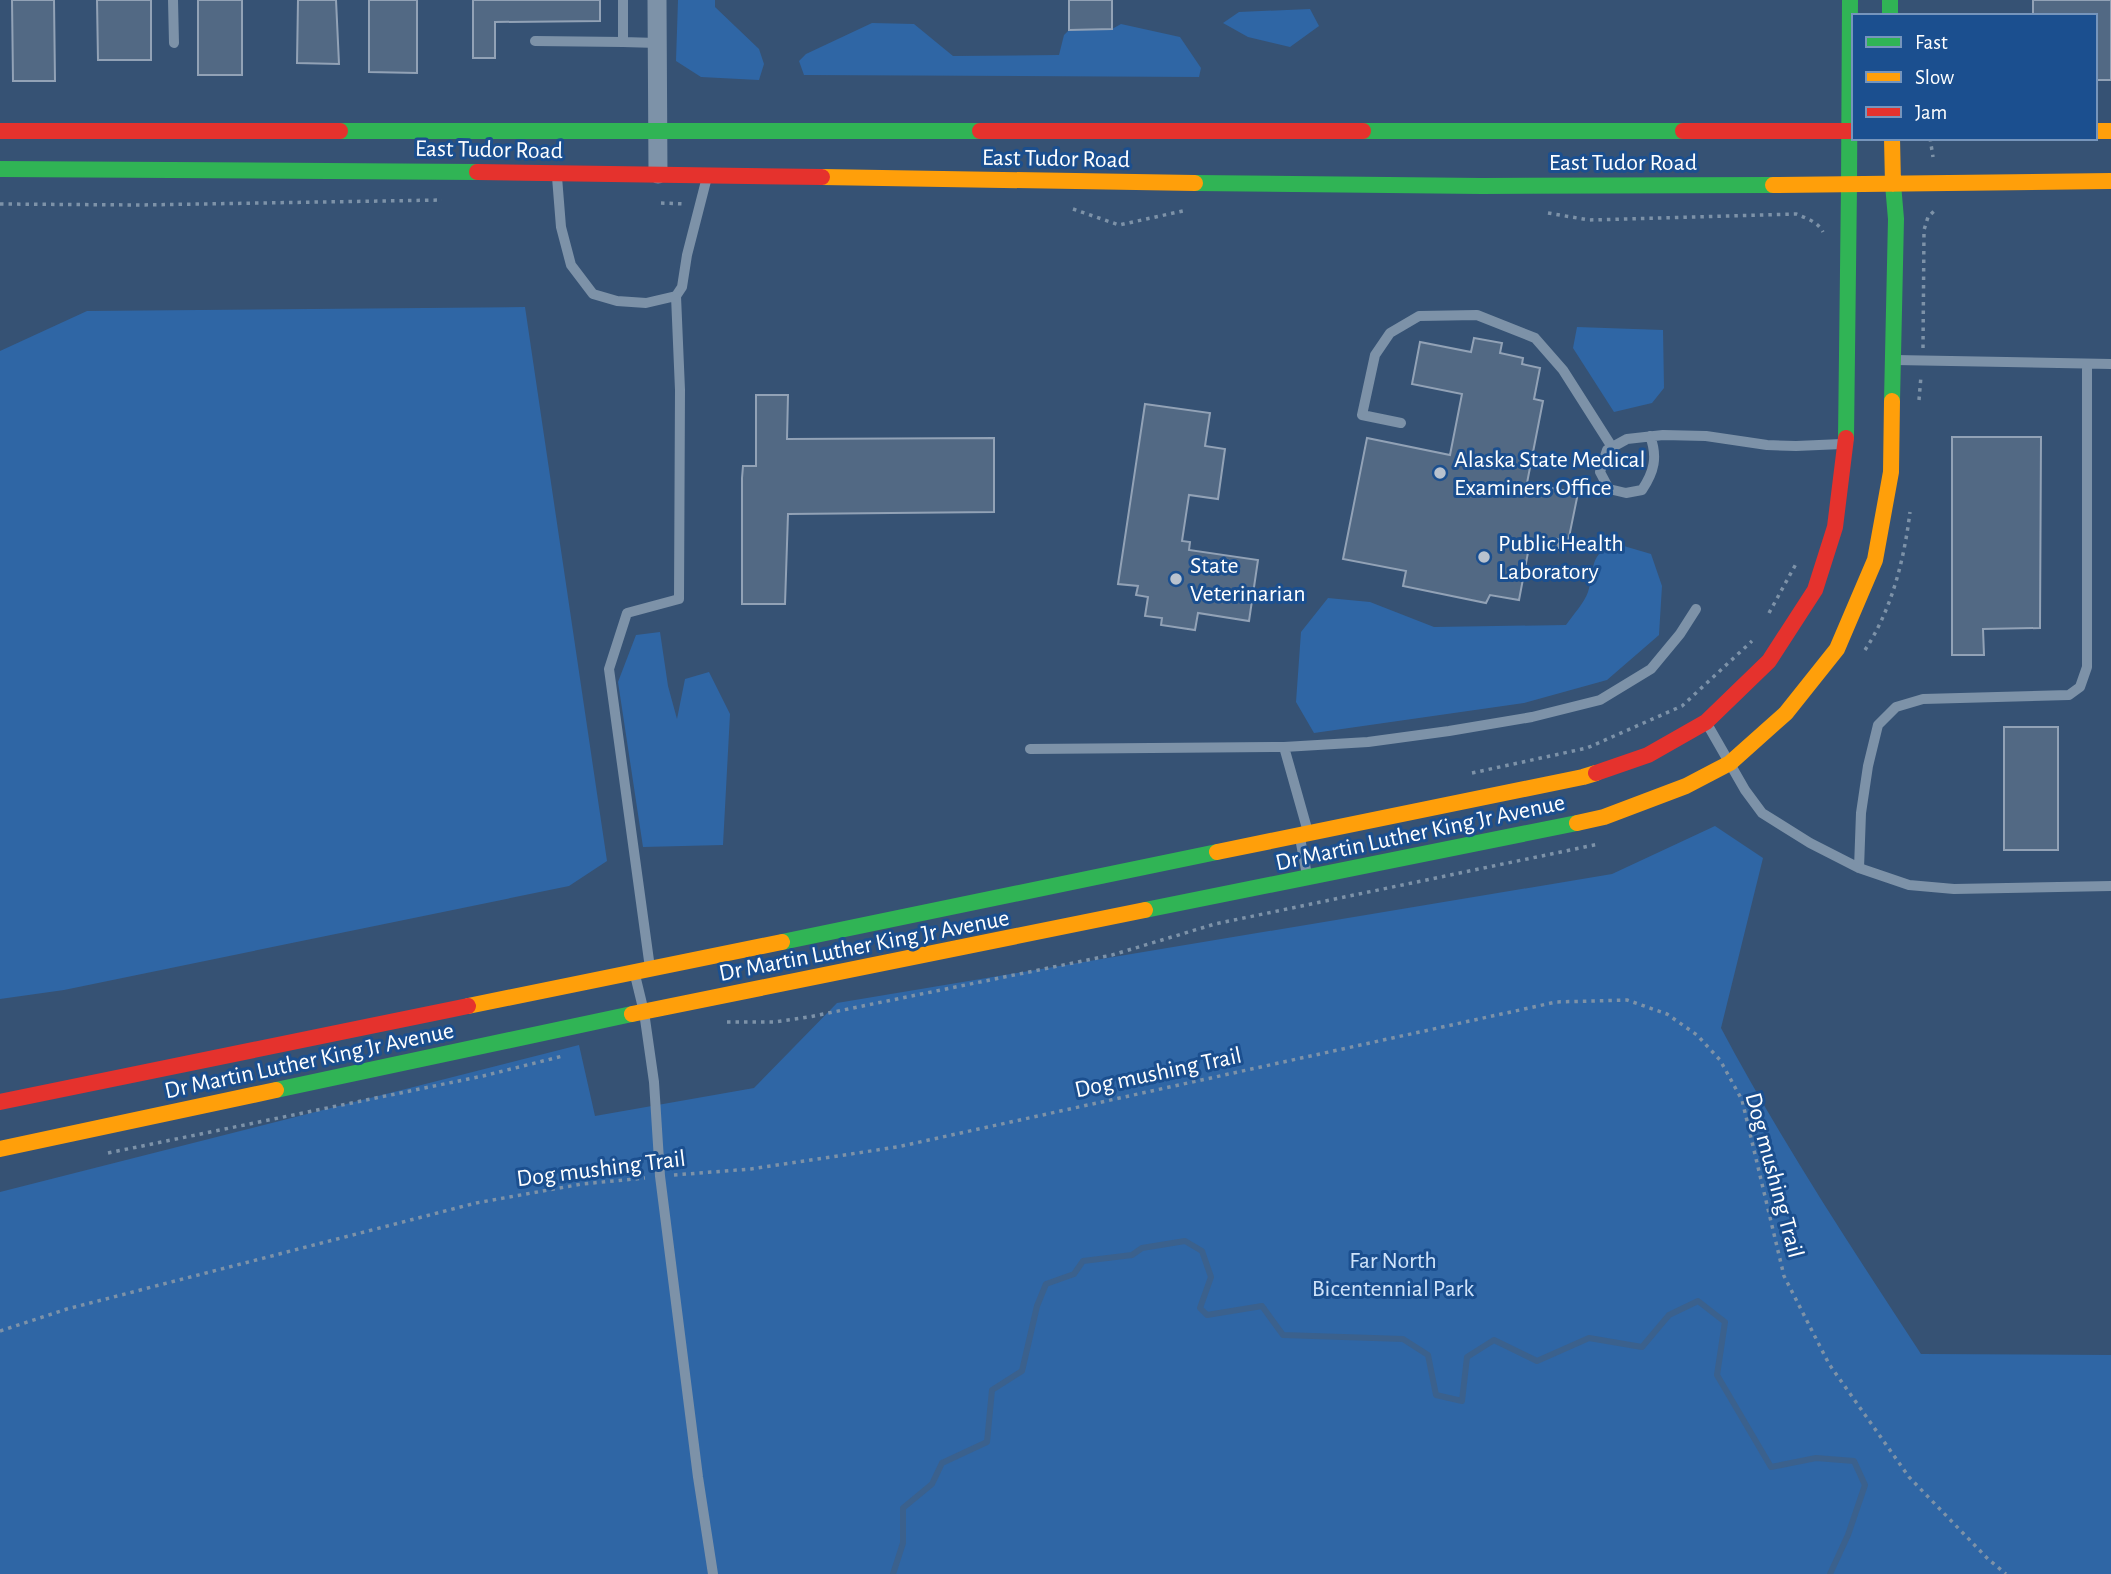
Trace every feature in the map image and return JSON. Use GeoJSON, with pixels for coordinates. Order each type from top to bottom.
{"type":"FeatureCollection","features":[{"type":"Feature","properties":{"kind":"street"},"geometry":{"type":"LineString","coordinates":[[657,0],[659,174]]}},
{"type":"Feature","properties":{"kind":"street","name":"Dr Martin Luther King Jr Avenue"},"geometry":{"type":"LineString","coordinates":[[0,1102],[1583,776],[1648,755],[1706,722],[1769,661],[1815,590],[1835,527],[1846,444],[1851,131],[1850,0]]}},
{"type":"Feature","properties":{"kind":"street","name":"East Tudor Road"},"geometry":{"type":"LineString","coordinates":[[0,131],[1851,131]]}},
{"type":"Feature","properties":{"kind":"street","name":"Dr Martin Luther King Jr Avenue"},"geometry":{"type":"LineString","coordinates":[[0,1149],[644,1012],[1604,817],[1686,786],[1730,764],[1786,713],[1837,649],[1875,560],[1891,472],[1896,219],[1892,140]]}},
{"type":"Feature","properties":{"kind":"street","name":"East Tudor Road"},"geometry":{"type":"LineString","coordinates":[[0,169],[301,169],[1278,184],[1849,186],[2111,181]]}},
{"type":"Feature","properties":{"kind":"lane"},"geometry":{"type":"LineString","coordinates":[[173,0],[174,43]]}},
{"type":"Feature","properties":{"kind":"lane"},"geometry":{"type":"LineString","coordinates":[[623,0],[623,42]]}},
{"type":"Feature","properties":{"kind":"lane"},"geometry":{"type":"LineString","coordinates":[[535,41],[657,43]]}},
{"type":"Feature","properties":{"kind":"lane"},"geometry":{"type":"LineString","coordinates":[[557,173],[561,227],[570,265],[593,294],[617,301],[646,303],[676,296]]}},
{"type":"Feature","properties":{"kind":"lane"},"geometry":{"type":"LineString","coordinates":[[707,175],[682,286],[676,296],[680,390],[679,599],[626,613],[609,669],[642,970],[644,1012],[654,1082],[660,1176],[713,1574]]}},
{"type":"Feature","properties":{"kind":"lane"},"geometry":{"type":"LineString","coordinates":[[1401,423],[1362,415],[1375,355],[1390,333],[1419,316],[1477,315],[1535,338],[1563,370],[1612,447]]}},
{"type":"Feature","properties":{"kind":"lane"},"geometry":{"type":"LineString","coordinates":[[1892,360],[2111,364]]}},
{"type":"Feature","properties":{"kind":"lane"},"geometry":{"type":"LineString","coordinates":[[1859,868],[1861,813],[1868,765],[1878,725],[1896,707],[1923,699],[2069,695],[2080,687],[2087,667],[2087,364]]}},
{"type":"Feature","properties":{"kind":"lane"},"geometry":{"type":"LineString","coordinates":[[1650,436],[1656,459],[1651,476],[1642,490],[1626,494],[1609,489],[1600,472],[1607,450],[1627,439],[1650,436],[1663,435],[1706,436],[1767,445],[1846,444]]}},
{"type":"Feature","properties":{"kind":"lane"},"geometry":{"type":"LineString","coordinates":[[1030,749],[1284,747],[1368,742],[1532,718],[1600,700],[1651,669],[1680,634],[1696,609]]}},
{"type":"Feature","properties":{"kind":"lane"},"geometry":{"type":"LineString","coordinates":[[1706,722],[1762,813],[1810,843],[1859,868],[1909,885],[1954,889],[2111,886]]}},
{"type":"Feature","properties":{"kind":"lane"},"geometry":{"type":"LineString","coordinates":[[1284,747],[1304,834],[1308,878]]}},
{"type":"Feature","properties":{"kind":"path"},"geometry":{"type":"LineString","coordinates":[[1810,220],[1822,229],[1826,242]]}},
{"type":"Feature","properties":{"kind":"path"},"geometry":{"type":"LineString","coordinates":[[1768,614],[1798,559]]}},
{"type":"Feature","properties":{"kind":"path"},"geometry":{"type":"LineString","coordinates":[[1465,775],[1587,748],[1682,706],[1756,636]]}},
{"type":"Feature","properties":{"kind":"path","name":"Dog mushing Trail"},"geometry":{"type":"LineString","coordinates":[[0,1331],[67,1309],[476,1203],[582,1184],[751,1169],[897,1147],[1556,1002],[1626,1000],[1667,1014],[1697,1035],[1720,1060],[1742,1100],[1784,1276],[1829,1364],[1909,1477],[1988,1559],[2006,1574]]}},
{"type":"Feature","properties":{"kind":"green space"},"geometry":{"type":"Polygon","coordinates":[[[678,0],[715,0],[715,7],[759,49],[764,64],[759,80],[701,77],[676,61],[678,0]]]}},
{"type":"Feature","properties":{"kind":"green space"},"geometry":{"type":"Polygon","coordinates":[[[1310,9],[1319,26],[1290,47],[1248,37],[1223,23],[1239,12],[1310,9]]]}},
{"type":"Feature","properties":{"kind":"green space"},"geometry":{"type":"Polygon","coordinates":[[[872,23],[914,24],[953,56],[1059,55],[1064,35],[1069,30],[1112,29],[1121,24],[1180,37],[1201,68],[1199,77],[804,75],[799,61],[806,54],[872,23]]]}},
{"type":"Feature","properties":{"kind":"green space"},"geometry":{"type":"Polygon","coordinates":[[[525,307],[607,861],[569,886],[64,990],[0,999],[0,351],[87,311],[525,307]]]}},
{"type":"Feature","properties":{"kind":"green space"},"geometry":{"type":"Polygon","coordinates":[[[1577,327],[1663,330],[1664,388],[1652,403],[1614,412],[1573,348],[1577,327]]]}},
{"type":"Feature","properties":{"kind":"green space"},"geometry":{"type":"Polygon","coordinates":[[[1617,544],[1651,554],[1662,586],[1659,635],[1607,680],[1524,703],[1314,733],[1296,702],[1301,632],[1328,598],[1370,602],[1434,627],[1566,625],[1586,596],[1597,557],[1617,544]]]}},
{"type":"Feature","properties":{"kind":"green space"},"geometry":{"type":"Polygon","coordinates":[[[660,632],[668,686],[677,719],[685,679],[709,672],[730,714],[723,845],[643,847],[618,682],[636,635],[660,632]]]}},
{"type":"Feature","properties":{"kind":"green space","name":"Far North Bicentennial Park"},"geometry":{"type":"Polygon","coordinates":[[[1715,826],[1763,858],[1721,1028],[1792,1153],[1921,1354],[2111,1355],[2111,1574],[0,1574],[0,1192],[579,1045],[595,1116],[754,1088],[837,1003],[1612,874],[1715,826]]]}},
{"type":"Feature","properties":{"kind":"building"},"geometry":{"type":"Polygon","coordinates":[[[12,0],[54,0],[55,81],[13,81],[12,0]]]}},
{"type":"Feature","properties":{"kind":"building"},"geometry":{"type":"Polygon","coordinates":[[[97,0],[151,0],[151,60],[98,60],[97,0]]]}},
{"type":"Feature","properties":{"kind":"building"},"geometry":{"type":"Polygon","coordinates":[[[198,0],[242,0],[242,75],[198,75],[198,0]]]}},
{"type":"Feature","properties":{"kind":"building"},"geometry":{"type":"Polygon","coordinates":[[[298,0],[336,0],[339,64],[297,63],[298,0]]]}},
{"type":"Feature","properties":{"kind":"building"},"geometry":{"type":"Polygon","coordinates":[[[369,0],[417,0],[417,73],[369,72],[369,0]]]}},
{"type":"Feature","properties":{"kind":"building"},"geometry":{"type":"Polygon","coordinates":[[[473,0],[600,0],[600,21],[495,22],[495,58],[473,58],[473,0]]]}},
{"type":"Feature","properties":{"kind":"building"},"geometry":{"type":"Polygon","coordinates":[[[1069,0],[1112,0],[1112,29],[1069,30],[1069,0]]]}},
{"type":"Feature","properties":{"kind":"building"},"geometry":{"type":"Polygon","coordinates":[[[2033,0],[2111,0],[2111,80],[2097,80],[2097,14],[2033,14],[2033,0]]]}},
{"type":"Feature","properties":{"kind":"building","name":"Alaska State Medical Examiners Office"},"geometry":{"type":"Polygon","coordinates":[[[1474,338],[1502,343],[1500,353],[1523,358],[1522,364],[1540,368],[1534,399],[1543,401],[1527,483],[1578,493],[1568,542],[1557,539],[1559,548],[1530,542],[1519,600],[1490,595],[1486,603],[1403,586],[1406,571],[1343,559],[1367,438],[1450,455],[1462,394],[1412,384],[1420,342],[1471,352],[1474,338]]]}},
{"type":"Feature","properties":{"kind":"building"},"geometry":{"type":"Polygon","coordinates":[[[756,395],[788,395],[787,439],[994,438],[994,512],[788,514],[785,604],[742,604],[742,478],[743,466],[756,466],[756,395]]]}},
{"type":"Feature","properties":{"kind":"building"},"geometry":{"type":"Polygon","coordinates":[[[1145,404],[1210,413],[1205,446],[1225,449],[1218,499],[1189,495],[1182,541],[1190,542],[1189,550],[1258,560],[1249,621],[1198,613],[1195,630],[1161,625],[1162,618],[1145,616],[1148,597],[1136,595],[1138,586],[1118,584],[1145,404]]]}},
{"type":"Feature","properties":{"kind":"building"},"geometry":{"type":"Polygon","coordinates":[[[1952,437],[2041,437],[2040,628],[1983,629],[1984,655],[1952,655],[1952,437]]]}},
{"type":"Feature","properties":{"kind":"building"},"geometry":{"type":"Polygon","coordinates":[[[2004,727],[2058,727],[2058,850],[2004,850],[2004,727]]]}},
{"type":"Feature","properties":{"kind":"waterway"},"geometry":{"type":"LineString","coordinates":[[893,1574],[903,1543],[903,1508],[932,1484],[942,1463],[987,1442],[992,1390],[1022,1371],[1037,1306],[1046,1284],[1074,1274],[1083,1261],[1132,1255],[1142,1248],[1185,1241],[1202,1251],[1211,1277],[1200,1308],[1207,1315],[1262,1306],[1283,1335],[1403,1339],[1428,1355],[1436,1395],[1462,1401],[1467,1357],[1494,1340],[1537,1361],[1589,1338],[1642,1347],[1669,1315],[1698,1301],[1725,1322],[1717,1375],[1771,1467],[1816,1458],[1854,1461],[1865,1485],[1848,1535],[1830,1574]]}},
{"type":"Feature","properties":{"kind":"traffic: fast"},"geometry":{"type":"LineString","coordinates":[[1849,186],[1850,0]]}},
{"type":"Feature","properties":{"kind":"traffic: fast"},"geometry":{"type":"LineString","coordinates":[[1890,0],[1890,14]]}},
{"type":"Feature","properties":{"kind":"traffic: fast"},"geometry":{"type":"LineString","coordinates":[[340,131],[980,131]]}},
{"type":"Feature","properties":{"kind":"traffic: fast"},"geometry":{"type":"LineString","coordinates":[[1363,131],[1683,131]]}},
{"type":"Feature","properties":{"kind":"traffic: fast"},"geometry":{"type":"LineString","coordinates":[[0,169],[477,172]]}},
{"type":"Feature","properties":{"kind":"traffic: fast"},"geometry":{"type":"LineString","coordinates":[[1195,183],[1773,185]]}},
{"type":"Feature","properties":{"kind":"traffic: fast"},"geometry":{"type":"LineString","coordinates":[[1892,401],[1896,219],[1893,184]]}},
{"type":"Feature","properties":{"kind":"traffic: fast"},"geometry":{"type":"LineString","coordinates":[[1846,438],[1849,186]]}},
{"type":"Feature","properties":{"kind":"traffic: fast"},"geometry":{"type":"LineString","coordinates":[[1145,910],[1577,823]]}},
{"type":"Feature","properties":{"kind":"traffic: fast"},"geometry":{"type":"LineString","coordinates":[[782,942],[1217,852]]}},
{"type":"Feature","properties":{"kind":"traffic: fast"},"geometry":{"type":"LineString","coordinates":[[276,1090],[632,1014]]}},
{"type":"Feature","properties":{"kind":"traffic: slow"},"geometry":{"type":"LineString","coordinates":[[2097,131],[2111,131]]}},
{"type":"Feature","properties":{"kind":"traffic: slow"},"geometry":{"type":"LineString","coordinates":[[1892,140],[1893,184]]}},
{"type":"Feature","properties":{"kind":"traffic: slow"},"geometry":{"type":"LineString","coordinates":[[822,177],[1195,183]]}},
{"type":"Feature","properties":{"kind":"traffic: slow"},"geometry":{"type":"LineString","coordinates":[[1773,185],[2111,181]]}},
{"type":"Feature","properties":{"kind":"traffic: slow"},"geometry":{"type":"LineString","coordinates":[[1577,823],[1604,817],[1686,786],[1730,763],[1786,713],[1837,649],[1875,560],[1891,472],[1892,401]]}},
{"type":"Feature","properties":{"kind":"traffic: slow"},"geometry":{"type":"LineString","coordinates":[[1217,852],[1596,773]]}},
{"type":"Feature","properties":{"kind":"traffic: slow"},"geometry":{"type":"LineString","coordinates":[[632,1014],[1145,910]]}},
{"type":"Feature","properties":{"kind":"traffic: slow"},"geometry":{"type":"LineString","coordinates":[[468,1006],[782,942]]}},
{"type":"Feature","properties":{"kind":"traffic: slow"},"geometry":{"type":"LineString","coordinates":[[0,1149],[276,1090]]}},
{"type":"Feature","properties":{"kind":"traffic: jam"},"geometry":{"type":"LineString","coordinates":[[0,131],[340,131]]}},
{"type":"Feature","properties":{"kind":"traffic: jam"},"geometry":{"type":"LineString","coordinates":[[980,131],[1363,131]]}},
{"type":"Feature","properties":{"kind":"traffic: jam"},"geometry":{"type":"LineString","coordinates":[[1683,131],[1852,131]]}},
{"type":"Feature","properties":{"kind":"traffic: jam"},"geometry":{"type":"LineString","coordinates":[[477,172],[822,177]]}},
{"type":"Feature","properties":{"kind":"traffic: jam"},"geometry":{"type":"LineString","coordinates":[[1596,773],[1648,755],[1706,722],[1769,661],[1815,590],[1835,527],[1846,438]]}},
{"type":"Feature","properties":{"kind":"traffic: jam"},"geometry":{"type":"LineString","coordinates":[[0,1102],[468,1006]]}},
{"type":"Feature","properties":{"kind":"place","name":"Alaska State Medical Examiners Office"},"geometry":{"type":"Point","coordinates":[1440,473]}},
{"type":"Feature","properties":{"kind":"place","name":"Public Health Laboratory"},"geometry":{"type":"Point","coordinates":[1484,557]}},
{"type":"Feature","properties":{"kind":"place","name":"State Veterinarian"},"geometry":{"type":"Point","coordinates":[1176,579]}}]}
